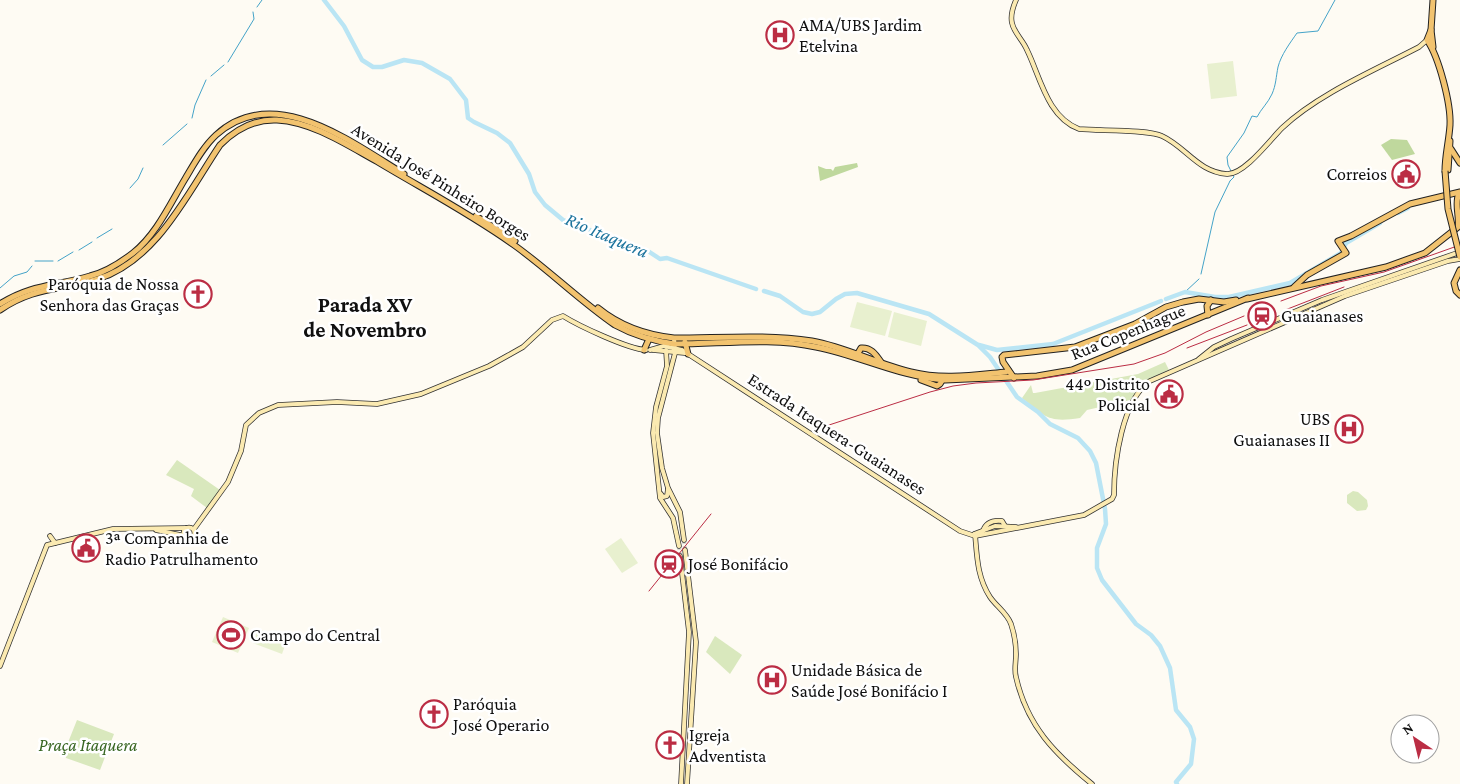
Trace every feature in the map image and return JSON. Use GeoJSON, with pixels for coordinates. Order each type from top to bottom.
{"type":"FeatureCollection","features":[{"type":"Feature","properties":{"kind":"main road"},"geometry":{"type":"LineString","coordinates":[[1016,0],[1011,17],[1013,27],[1028,51],[1048,99],[1072,125],[1079,129],[1162,136],[1205,168],[1233,173],[1244,166],[1296,116],[1347,84],[1430,41]]}},
{"type":"Feature","properties":{"kind":"main road"},"geometry":{"type":"LineString","coordinates":[[1433,0],[1430,41],[1440,68],[1450,117],[1450,146],[1447,169],[1451,207],[1460,246]]}},
{"type":"Feature","properties":{"kind":"main road","name":"Avenida José Pinheiro Borges"},"geometry":{"type":"LineString","coordinates":[[0,304],[31,288],[96,274],[128,257],[148,237],[200,155],[215,136],[228,126],[247,116],[277,114],[302,119],[345,138],[503,233],[610,316],[675,346]]}},
{"type":"Feature","properties":{"kind":"main road","name":"Avenida José Pinheiro Borges"},"geometry":{"type":"LineString","coordinates":[[0,310],[31,293],[99,279],[133,261],[144,253],[163,230],[208,162],[225,140],[249,125],[267,120],[276,120],[304,126],[336,139],[430,193],[512,244],[615,325],[633,335],[675,346],[686,342],[799,344],[857,355],[936,386],[940,384],[943,378]]}},
{"type":"Feature","properties":{"kind":"main road"},"geometry":{"type":"LineString","coordinates":[[974,535],[999,532],[1084,515],[1112,499],[1114,495],[1116,462],[1125,424],[1137,395],[1150,381],[1345,296],[1460,258],[1449,215],[1446,148],[1449,134]]}},
{"type":"Feature","properties":{"kind":"main road"},"geometry":{"type":"LineString","coordinates":[[1450,146],[1454,156],[1460,163]]}},
{"type":"Feature","properties":{"kind":"main road"},"geometry":{"type":"LineString","coordinates":[[1447,169],[1454,161],[1460,163]]}},
{"type":"Feature","properties":{"kind":"main road"},"geometry":{"type":"LineString","coordinates":[[1012,378],[1002,359],[1004,355],[1075,347],[1135,324],[1175,304],[1194,300],[1219,301],[1248,298],[1353,274],[1375,271],[1425,253],[1457,228],[1459,214],[1457,193],[1410,204],[1351,236],[1338,240],[1344,250],[1307,275],[1294,287]]}},
{"type":"Feature","properties":{"kind":"main road"},"geometry":{"type":"LineString","coordinates":[[1196,361],[1214,348],[1233,338],[1337,295],[1460,252]]}},
{"type":"Feature","properties":{"kind":"main road"},"geometry":{"type":"LineString","coordinates":[[1460,270],[1454,283],[1456,291],[1460,295]]}},
{"type":"Feature","properties":{"kind":"main road","name":"Rua Copenhague"},"geometry":{"type":"LineString","coordinates":[[998,375],[1012,378],[1037,376],[1083,367],[1209,312],[1248,298]]}},
{"type":"Feature","properties":{"kind":"main road"},"geometry":{"type":"LineString","coordinates":[[1209,312],[1208,304],[1211,300]]}},
{"type":"Feature","properties":{"kind":"main road"},"geometry":{"type":"LineString","coordinates":[[1219,301],[1220,309]]}},
{"type":"Feature","properties":{"kind":"main road","name":"Estrada Itaquera-Guaianases"},"geometry":{"type":"LineString","coordinates":[[185,536],[192,538],[195,534],[190,528],[198,522],[231,477],[246,425],[254,416],[271,407],[286,404],[335,402],[377,404],[420,394],[507,356],[523,346],[552,320],[563,316],[620,342],[647,350],[667,349],[675,346],[965,534],[974,535]]}},
{"type":"Feature","properties":{"kind":"main road"},"geometry":{"type":"LineString","coordinates":[[647,350],[648,340],[652,335]]}},
{"type":"Feature","properties":{"kind":"main road"},"geometry":{"type":"LineString","coordinates":[[1232,345],[1233,338]]}},
{"type":"Feature","properties":{"kind":"main road"},"geometry":{"type":"LineString","coordinates":[[686,342],[688,354]]}},
{"type":"Feature","properties":{"kind":"main road"},"geometry":{"type":"LineString","coordinates":[[675,346],[673,363],[657,426],[661,463],[668,488],[682,519],[684,540]]}},
{"type":"Feature","properties":{"kind":"main road"},"geometry":{"type":"LineString","coordinates":[[857,355],[861,348],[866,348],[872,351],[881,362],[910,372],[943,378],[998,375],[1007,371]]}},
{"type":"Feature","properties":{"kind":"main road"},"geometry":{"type":"LineString","coordinates":[[667,349],[666,370],[653,425],[658,490],[661,501],[676,526],[679,546]]}},
{"type":"Feature","properties":{"kind":"main road"},"geometry":{"type":"LineString","coordinates":[[666,362],[673,363]]}},
{"type":"Feature","properties":{"kind":"main road"},"geometry":{"type":"LineString","coordinates":[[658,490],[664,497],[668,495],[668,488]]}},
{"type":"Feature","properties":{"kind":"main road"},"geometry":{"type":"LineString","coordinates":[[668,510],[668,502],[671,501],[676,504]]}},
{"type":"Feature","properties":{"kind":"main road"},"geometry":{"type":"LineString","coordinates":[[983,531],[988,523],[995,521],[1000,521],[1005,526]]}},
{"type":"Feature","properties":{"kind":"main road"},"geometry":{"type":"LineString","coordinates":[[988,523],[988,529]]}},
{"type":"Feature","properties":{"kind":"main road"},"geometry":{"type":"LineString","coordinates":[[974,535],[988,529],[1005,526],[1021,527]]}},
{"type":"Feature","properties":{"kind":"main road"},"geometry":{"type":"LineString","coordinates":[[999,532],[1005,526]]}},
{"type":"Feature","properties":{"kind":"main road"},"geometry":{"type":"LineString","coordinates":[[0,666],[47,545],[112,529],[190,528]]}},
{"type":"Feature","properties":{"kind":"main road"},"geometry":{"type":"LineString","coordinates":[[152,529],[185,536],[184,531],[190,528]]}},
{"type":"Feature","properties":{"kind":"main road"},"geometry":{"type":"LineString","coordinates":[[988,529],[993,533]]}},
{"type":"Feature","properties":{"kind":"main road"},"geometry":{"type":"LineString","coordinates":[[974,535],[982,582],[992,599],[1008,617],[1012,628],[1016,651],[1016,676],[1032,721],[1042,736],[1064,761],[1092,784]]}},
{"type":"Feature","properties":{"kind":"main road"},"geometry":{"type":"LineString","coordinates":[[50,536],[55,543]]}},
{"type":"Feature","properties":{"kind":"main road"},"geometry":{"type":"LineString","coordinates":[[685,550],[696,642],[687,783]]}},
{"type":"Feature","properties":{"kind":"main road"},"geometry":{"type":"LineString","coordinates":[[680,556],[689,632],[680,784]]}},
{"type":"Feature","properties":{"kind":"main road"},"geometry":{"type":"LineString","coordinates":[[681,778],[686,778],[687,783]]}},
{"type":"Feature","properties":{"kind":"green space"},"geometry":{"type":"Polygon","coordinates":[[[1233,61],[1237,96],[1211,99],[1207,64],[1233,61]]]}},
{"type":"Feature","properties":{"kind":"green space"},"geometry":{"type":"Polygon","coordinates":[[[1391,139],[1407,140],[1415,154],[1392,160],[1381,145],[1391,139]]]}},
{"type":"Feature","properties":{"kind":"green space"},"geometry":{"type":"Polygon","coordinates":[[[857,163],[858,167],[820,181],[818,166],[833,171],[835,167],[857,163]]]}},
{"type":"Feature","properties":{"kind":"green space"},"geometry":{"type":"Polygon","coordinates":[[[857,302],[892,311],[885,336],[850,327],[857,302]]]}},
{"type":"Feature","properties":{"kind":"green space"},"geometry":{"type":"Polygon","coordinates":[[[894,312],[927,321],[921,346],[888,337],[894,312]]]}},
{"type":"Feature","properties":{"kind":"green space"},"geometry":{"type":"Polygon","coordinates":[[[1165,362],[1169,370],[1147,381],[1131,400],[1087,410],[1080,418],[1061,420],[1048,417],[1022,398],[1031,385],[1033,393],[1035,393],[1138,374],[1165,362]]]}},
{"type":"Feature","properties":{"kind":"green space"},"geometry":{"type":"Polygon","coordinates":[[[177,460],[220,490],[207,508],[191,496],[194,489],[166,475],[177,460]]]}},
{"type":"Feature","properties":{"kind":"green space"},"geometry":{"type":"Polygon","coordinates":[[[1353,491],[1358,492],[1367,500],[1368,506],[1366,510],[1357,511],[1347,503],[1347,495],[1353,491]]]}},
{"type":"Feature","properties":{"kind":"green space"},"geometry":{"type":"Polygon","coordinates":[[[621,538],[638,563],[622,573],[605,549],[621,538]]]}},
{"type":"Feature","properties":{"kind":"green space","name":"Campo do Central"},"geometry":{"type":"Polygon","coordinates":[[[223,617],[249,628],[238,653],[212,642],[223,617]]]}},
{"type":"Feature","properties":{"kind":"green space"},"geometry":{"type":"Polygon","coordinates":[[[258,629],[287,640],[282,654],[253,643],[258,629]]]}},
{"type":"Feature","properties":{"kind":"green space"},"geometry":{"type":"Polygon","coordinates":[[[715,636],[742,655],[730,674],[706,652],[715,636]]]}},
{"type":"Feature","properties":{"kind":"green space","name":"Praça Itaquera"},"geometry":{"type":"Polygon","coordinates":[[[77,720],[114,734],[100,770],[66,758],[63,755],[77,720]]]}},
{"type":"Feature","properties":{"kind":"waterway"},"geometry":{"type":"LineString","coordinates":[[257,7],[262,0]]}},
{"type":"Feature","properties":{"kind":"waterway","name":"Rio Itaquera"},"geometry":{"type":"LineString","coordinates":[[324,0],[344,26],[362,60],[373,67],[382,67],[404,60],[422,63],[450,79],[466,100],[468,118],[497,133],[510,143],[529,174],[535,192],[545,205],[563,220],[609,237],[629,247],[648,251],[660,259],[667,258],[756,289]]}},
{"type":"Feature","properties":{"kind":"waterway"},"geometry":{"type":"LineString","coordinates":[[1230,181],[1234,177],[1228,165],[1227,157],[1244,133],[1252,116],[1257,117],[1270,97],[1279,63],[1286,49],[1297,33],[1318,31],[1335,0]]}},
{"type":"Feature","properties":{"kind":"waterway"},"geometry":{"type":"LineString","coordinates":[[228,62],[254,19],[253,12]]}},
{"type":"Feature","properties":{"kind":"waterway"},"geometry":{"type":"LineString","coordinates":[[211,76],[224,65]]}},
{"type":"Feature","properties":{"kind":"waterway"},"geometry":{"type":"LineString","coordinates":[[192,118],[195,105],[206,80]]}},
{"type":"Feature","properties":{"kind":"waterway"},"geometry":{"type":"LineString","coordinates":[[163,145],[187,124]]}},
{"type":"Feature","properties":{"kind":"waterway"},"geometry":{"type":"LineString","coordinates":[[130,188],[138,179],[143,168]]}},
{"type":"Feature","properties":{"kind":"waterway"},"geometry":{"type":"LineString","coordinates":[[1201,274],[1215,212],[1230,181]]}},
{"type":"Feature","properties":{"kind":"waterway"},"geometry":{"type":"LineString","coordinates":[[1398,213],[1408,208]]}},
{"type":"Feature","properties":{"kind":"waterway"},"geometry":{"type":"LineString","coordinates":[[1166,299],[1185,292],[1215,297],[1229,297],[1290,283],[1341,253],[1346,243],[1380,223]]}},
{"type":"Feature","properties":{"kind":"waterway"},"geometry":{"type":"LineString","coordinates":[[97,238],[112,229]]}},
{"type":"Feature","properties":{"kind":"waterway"},"geometry":{"type":"LineString","coordinates":[[79,250],[92,242]]}},
{"type":"Feature","properties":{"kind":"waterway"},"geometry":{"type":"LineString","coordinates":[[58,261],[73,252]]}},
{"type":"Feature","properties":{"kind":"waterway"},"geometry":{"type":"LineString","coordinates":[[35,261],[53,261]]}},
{"type":"Feature","properties":{"kind":"waterway"},"geometry":{"type":"LineString","coordinates":[[0,288],[14,276],[27,272],[32,266]]}},
{"type":"Feature","properties":{"kind":"waterway"},"geometry":{"type":"LineString","coordinates":[[1185,292],[1199,279]]}},
{"type":"Feature","properties":{"kind":"waterway"},"geometry":{"type":"LineString","coordinates":[[764,291],[780,296],[803,312],[812,314],[820,312],[845,294],[857,293],[929,314],[978,345],[990,357],[1017,397],[1038,412],[1050,424],[1078,438],[1090,451],[1096,463],[1106,524],[1097,548],[1097,568],[1102,580],[1136,624],[1151,635],[1160,646],[1170,668],[1176,710],[1190,727],[1194,739],[1191,764],[1176,782],[1177,784]]}},
{"type":"Feature","properties":{"kind":"waterway"},"geometry":{"type":"LineString","coordinates":[[979,345],[997,350],[1053,344],[1161,301]]}},
{"type":"Feature","properties":{"kind":"tunnel"},"geometry":{"type":"LineString","coordinates":[[684,540],[685,550]]}},
{"type":"Feature","properties":{"kind":"tunnel"},"geometry":{"type":"LineString","coordinates":[[679,546],[680,556]]}},
{"type":"Feature","properties":{"kind":"railway"},"geometry":{"type":"LineString","coordinates":[[1281,301],[1321,286],[1384,272],[1460,245]]}},
{"type":"Feature","properties":{"kind":"railway"},"geometry":{"type":"LineString","coordinates":[[1285,310],[1344,287]]}},
{"type":"Feature","properties":{"kind":"railway"},"geometry":{"type":"LineString","coordinates":[[826,426],[953,386],[1033,380],[1134,364],[1165,353],[1206,332],[1244,316]]}},
{"type":"Feature","properties":{"kind":"railway"},"geometry":{"type":"LineString","coordinates":[[1187,348],[1247,325]]}},
{"type":"Feature","properties":{"kind":"railway"},"geometry":{"type":"LineString","coordinates":[[649,591],[711,514]]}},
{"type":"Feature","properties":{"kind":"place","name":"AMA/UBS Jardim Etelvina"},"geometry":{"type":"Point","coordinates":[780,35]}},
{"type":"Feature","properties":{"kind":"place","name":"Correios"},"geometry":{"type":"Point","coordinates":[1406,174]}},
{"type":"Feature","properties":{"kind":"place","name":"Paróquia de Nossa Senhora das Graças"},"geometry":{"type":"Point","coordinates":[198,294]}},
{"type":"Feature","properties":{"kind":"place","name":"Guaianases"},"geometry":{"type":"Point","coordinates":[1262,316]}},
{"type":"Feature","properties":{"kind":"place","name":"44º Distrito Policial"},"geometry":{"type":"Point","coordinates":[1169,394]}},
{"type":"Feature","properties":{"kind":"place","name":"UBS Guaianases II"},"geometry":{"type":"Point","coordinates":[1349,429]}},
{"type":"Feature","properties":{"kind":"place","name":"3ª Companhia de Radio Patrulhamento"},"geometry":{"type":"Point","coordinates":[86,548]}},
{"type":"Feature","properties":{"kind":"place","name":"José Bonifácio"},"geometry":{"type":"Point","coordinates":[669,564]}},
{"type":"Feature","properties":{"kind":"place","name":"Campo do Central"},"geometry":{"type":"Point","coordinates":[231,635]}},
{"type":"Feature","properties":{"kind":"place","name":"Unidade Básica de Saúde José Bonifácio I"},"geometry":{"type":"Point","coordinates":[772,680]}},
{"type":"Feature","properties":{"kind":"place","name":"Paróquia José Operario"},"geometry":{"type":"Point","coordinates":[434,714]}},
{"type":"Feature","properties":{"kind":"place","name":"Igreja Adventista"},"geometry":{"type":"Point","coordinates":[670,745]}},
{"type":"Feature","properties":{"kind":"district","name":"Parada XV de Novembro"},"geometry":{"type":"Point","coordinates":[365,316]}}]}
